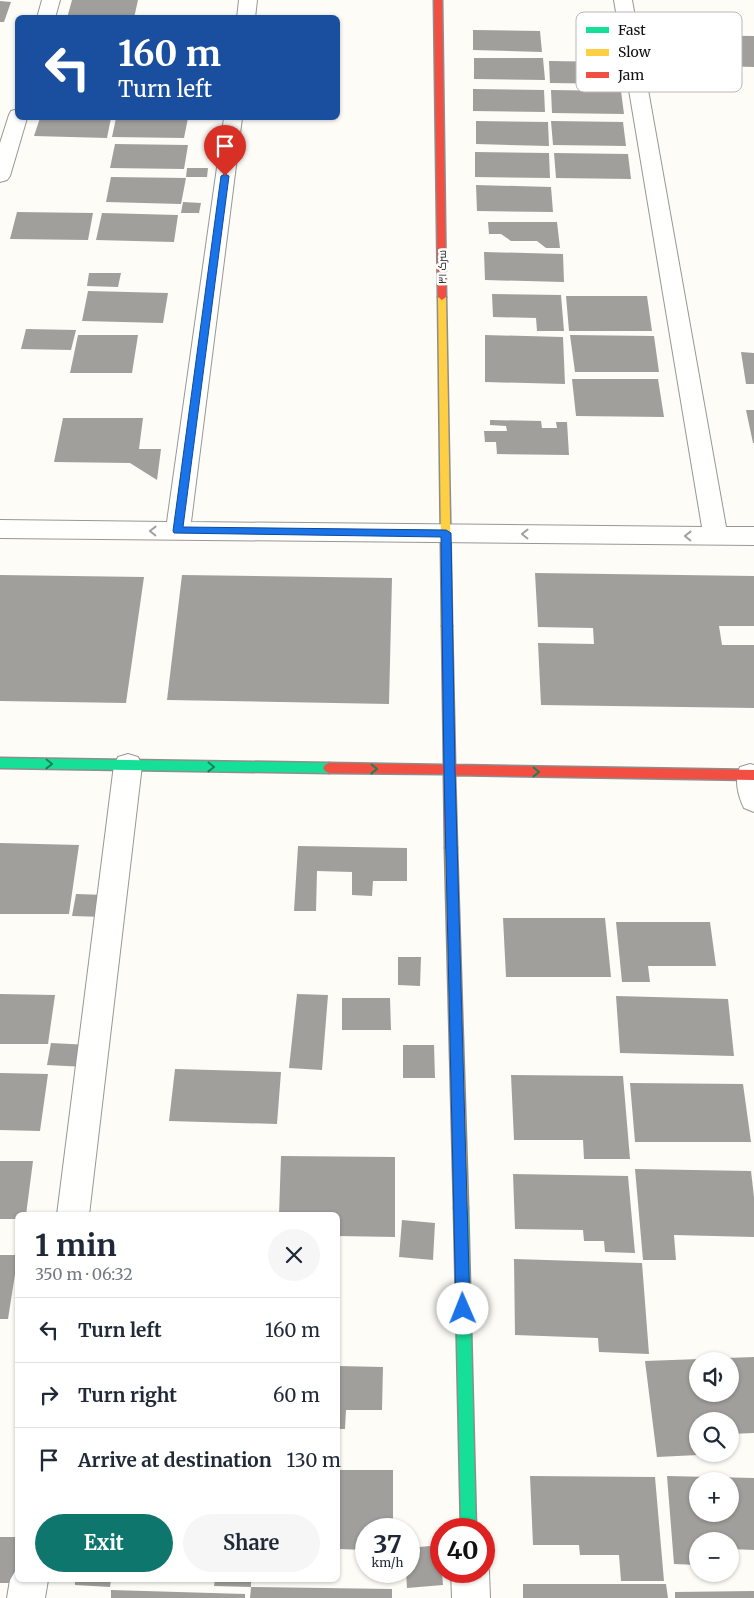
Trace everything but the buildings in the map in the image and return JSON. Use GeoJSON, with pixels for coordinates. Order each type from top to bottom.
{"type":"FeatureCollection","features":[{"type":"Feature","properties":{"kind":"street"},"geometry":{"type":"LineString","coordinates":[[47,15],[51,0]]}},
{"type":"Feature","properties":{"kind":"street"},"geometry":{"type":"LineString","coordinates":[[246,15],[248,0]]}},
{"type":"Feature","properties":{"kind":"street","name":"سرک ۳۱"},"geometry":{"type":"LineString","coordinates":[[438,0],[449,770],[469,1518]]}},
{"type":"Feature","properties":{"kind":"street"},"geometry":{"type":"LineString","coordinates":[[639,92],[716,536]]}},
{"type":"Feature","properties":{"kind":"street"},"geometry":{"type":"LineString","coordinates":[[0,176],[17,120]]}},
{"type":"Feature","properties":{"kind":"street"},"geometry":{"type":"LineString","coordinates":[[178,531],[233,120]]}},
{"type":"Feature","properties":{"kind":"street"},"geometry":{"type":"LineString","coordinates":[[0,529],[754,536]]}},
{"type":"Feature","properties":{"kind":"street"},"geometry":{"type":"LineString","coordinates":[[0,763],[449,770],[753,784]]}},
{"type":"Feature","properties":{"kind":"street"},"geometry":{"type":"LineString","coordinates":[[73,1212],[128,765]]}},
{"type":"Feature","properties":{"kind":"street"},"geometry":{"type":"LineString","coordinates":[[26,1598],[29,1582]]}},
{"type":"Feature","properties":{"kind":"street"},"geometry":{"type":"LineString","coordinates":[[470,1583],[471,1598]]}},
{"type":"Feature","properties":{"kind":"traffic: fast"},"geometry":{"type":"LineString","coordinates":[[0,763],[329,768]]}},
{"type":"Feature","properties":{"kind":"traffic: fast"},"geometry":{"type":"LineString","coordinates":[[461,1208],[469,1518]]}},
{"type":"Feature","properties":{"kind":"traffic: slow"},"geometry":{"type":"LineString","coordinates":[[442,297],[447,626]]}},
{"type":"Feature","properties":{"kind":"traffic: slow"},"geometry":{"type":"LineString","coordinates":[[451,848],[461,1208]]}},
{"type":"Feature","properties":{"kind":"traffic: jam"},"geometry":{"type":"LineString","coordinates":[[438,0],[442,297]]}},
{"type":"Feature","properties":{"kind":"traffic: jam"},"geometry":{"type":"LineString","coordinates":[[447,626],[451,848]]}},
{"type":"Feature","properties":{"kind":"traffic: jam"},"geometry":{"type":"LineString","coordinates":[[329,768],[754,775]]}},
{"type":"Feature","properties":{"kind":"route"},"geometry":{"type":"LineString","coordinates":[[225,176],[178,531],[446,533],[449,770],[463,1309]]}}]}
